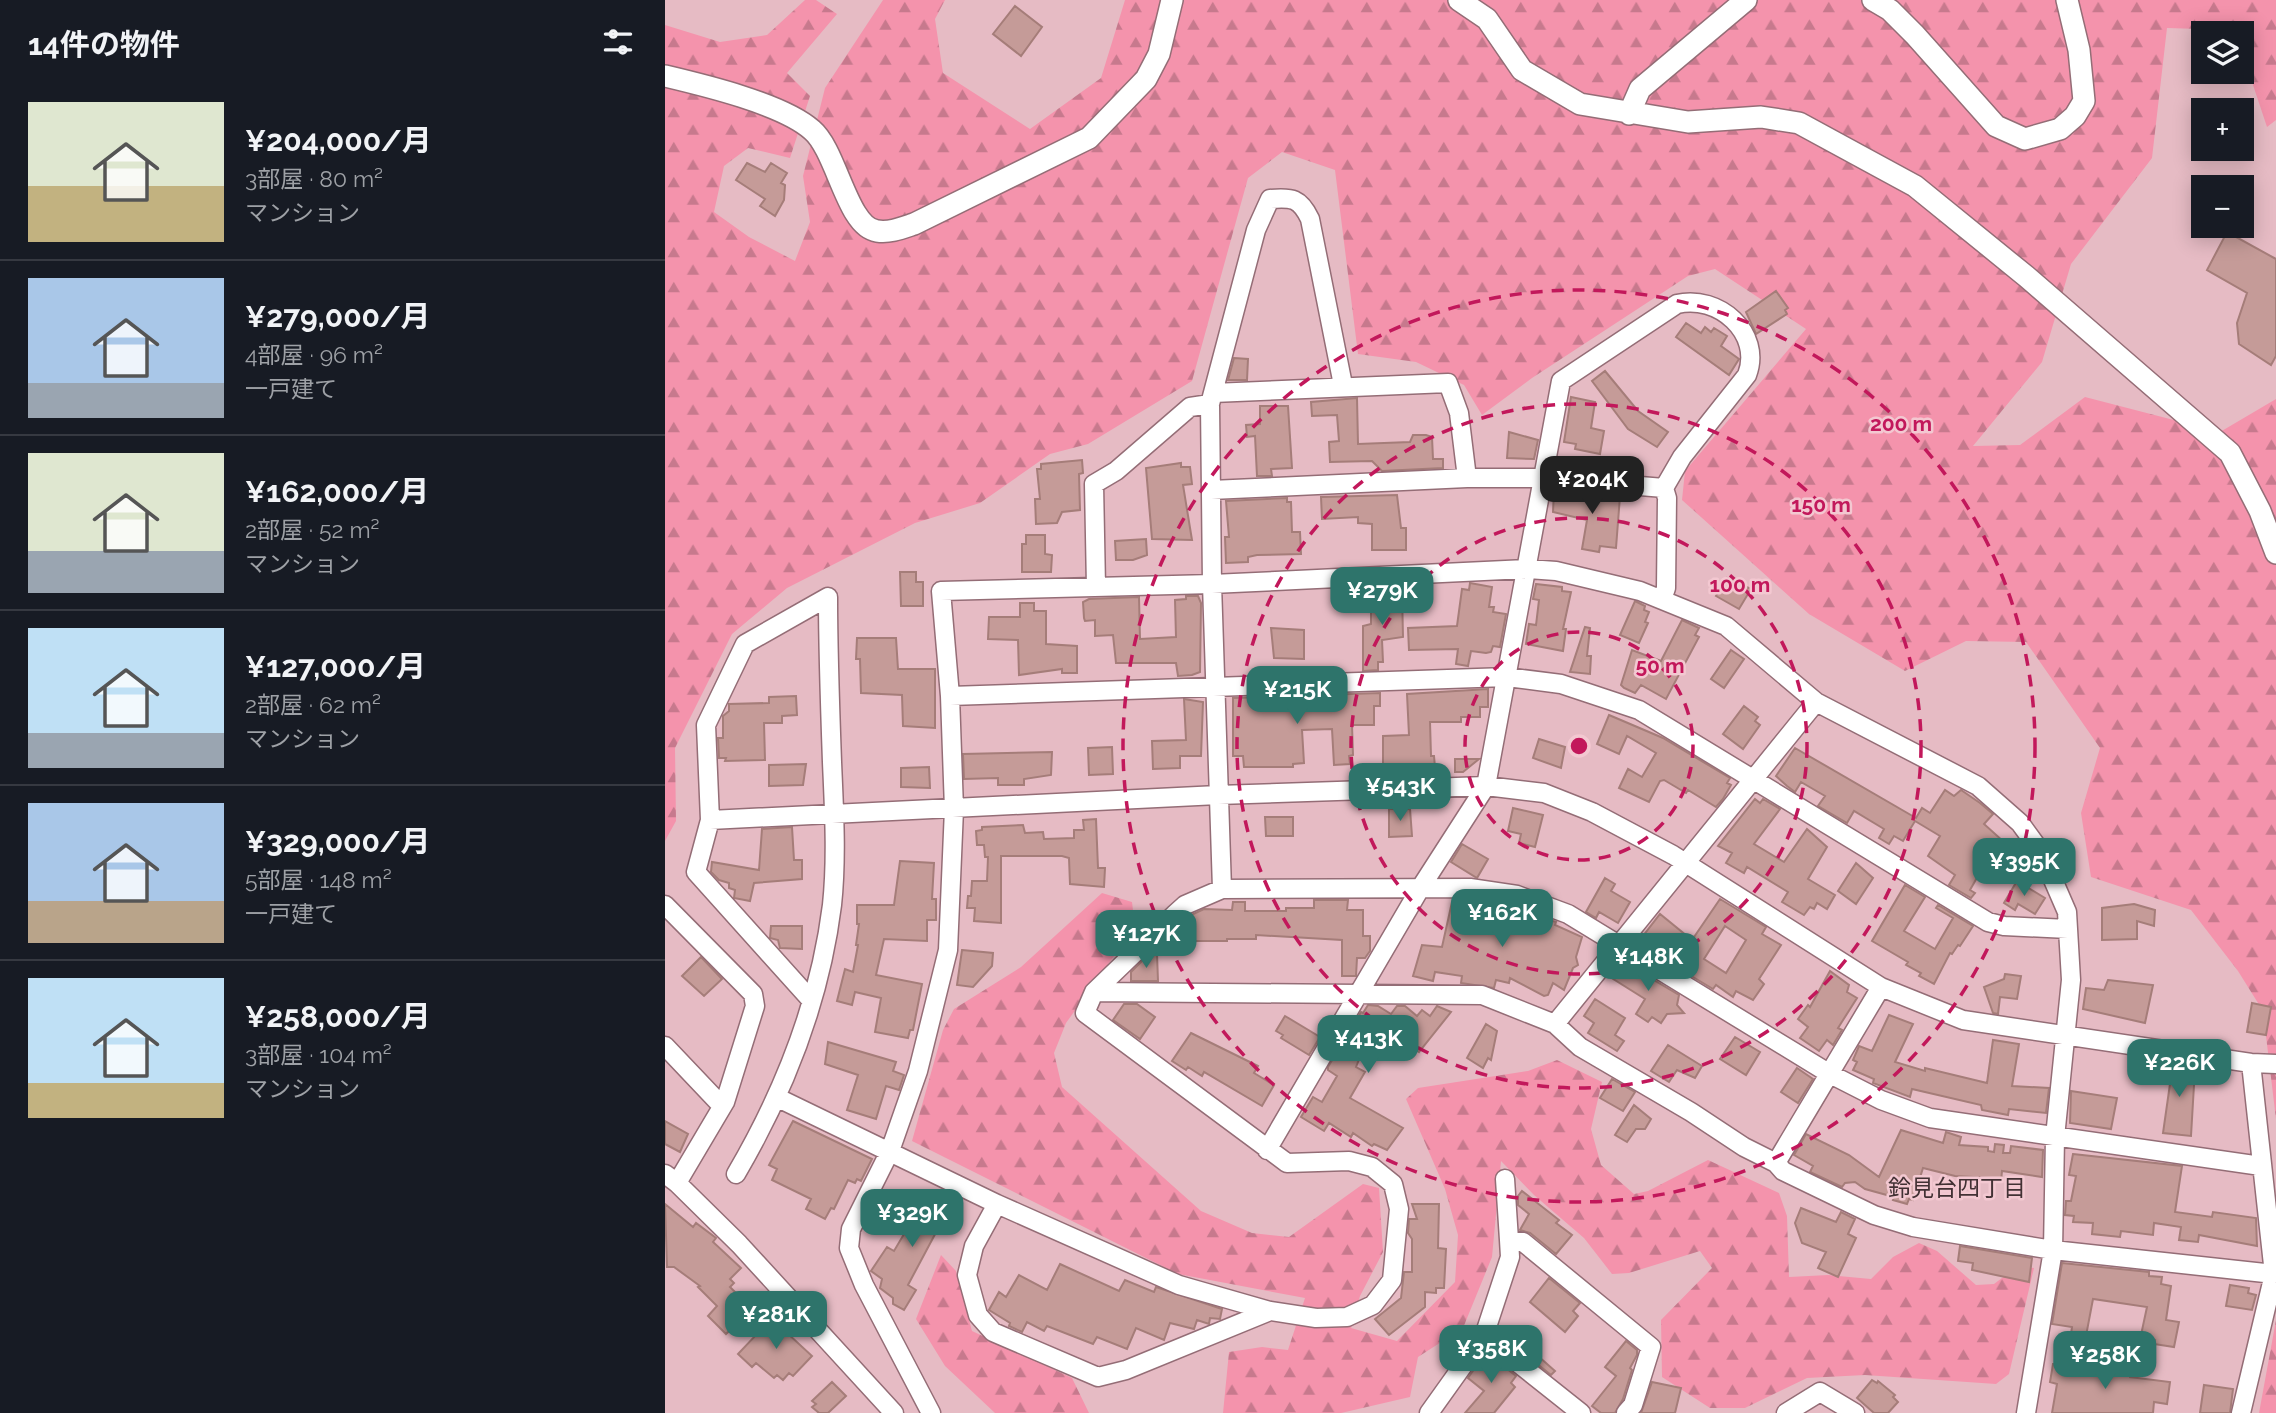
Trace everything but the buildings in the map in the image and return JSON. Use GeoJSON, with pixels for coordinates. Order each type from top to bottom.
{"type":"FeatureCollection","features":[{"type":"Feature","properties":{"kind":"street"},"geometry":{"type":"LineString","coordinates":[[665,76],[741,97],[811,129],[829,150],[859,221],[874,231],[890,231],[914,224],[1089,138],[1146,79],[1159,54],[1172,0]]}},
{"type":"Feature","properties":{"kind":"street"},"geometry":{"type":"LineString","coordinates":[[1459,0],[1487,19],[1522,70],[1580,104],[1688,122],[1761,117],[1799,123],[1915,187],[2027,277],[2230,453],[2260,512],[2276,552]]}},
{"type":"Feature","properties":{"kind":"street"},"geometry":{"type":"LineString","coordinates":[[1629,114],[1640,89],[1746,0]]}},
{"type":"Feature","properties":{"kind":"street"},"geometry":{"type":"LineString","coordinates":[[1873,0],[1890,10],[1915,35],[1996,126],[2025,139],[2060,129],[2075,116],[2084,101],[2079,50],[2067,0]]}},
{"type":"Feature","properties":{"kind":"street"},"geometry":{"type":"LineString","coordinates":[[1223,889],[1212,584],[1212,398],[1256,230],[1270,199],[1291,197],[1303,204],[1310,219],[1343,385]]}},
{"type":"Feature","properties":{"kind":"street"},"geometry":{"type":"LineString","coordinates":[[1267,1150],[1360,996],[1421,887],[1486,786],[1561,381],[1677,304],[1693,300],[1737,321],[1746,335],[1753,360],[1747,375],[1682,457],[1664,488],[1667,498],[1666,588],[1661,600]]}},
{"type":"Feature","properties":{"kind":"street"},"geometry":{"type":"LineString","coordinates":[[1096,587],[1094,484],[1116,471],[1190,407],[1212,398],[1343,385],[1448,383],[1459,413],[1467,478]]}},
{"type":"Feature","properties":{"kind":"street"},"geometry":{"type":"LineString","coordinates":[[1211,490],[1467,478],[1544,478],[1664,488]]}},
{"type":"Feature","properties":{"kind":"street"},"geometry":{"type":"LineString","coordinates":[[931,1413],[864,1285],[849,1248],[851,1229],[890,1152],[928,1041],[948,950],[954,809],[950,696],[941,592],[1212,584],[1528,569],[1556,571],[1640,591],[1726,626],[1816,702],[1950,769],[1978,786],[2020,823],[2041,852],[2067,912],[2071,979],[2055,1137],[2053,1250],[2026,1413]]}},
{"type":"Feature","properties":{"kind":"street"},"geometry":{"type":"LineString","coordinates":[[736,1174],[778,1098],[811,1000],[832,905],[834,815],[828,597],[745,644],[706,725],[710,820],[696,872],[811,1000]]}},
{"type":"Feature","properties":{"kind":"street"},"geometry":{"type":"LineString","coordinates":[[950,696],[1507,677],[1561,684],[1639,710],[1988,922],[2004,926],[2068,929]]}},
{"type":"Feature","properties":{"kind":"street"},"geometry":{"type":"LineString","coordinates":[[1555,1024],[1816,702]]}},
{"type":"Feature","properties":{"kind":"street"},"geometry":{"type":"LineString","coordinates":[[710,820],[1218,795],[1486,786],[1544,793],[1593,812],[1687,863],[1881,987],[1962,1020],[2251,1063],[2276,1064]]}},
{"type":"Feature","properties":{"kind":"street"},"geometry":{"type":"LineString","coordinates":[[778,1098],[997,1204],[1179,1284],[1270,1311],[1316,1318],[1347,1317],[1373,1305],[1392,1280],[1399,1209],[1393,1184],[1372,1167],[1349,1161],[1287,1163],[1085,1013],[1094,992],[1185,905],[1223,889],[1470,888],[1517,895],[1568,915],[1830,1074],[1881,1100],[1930,1118],[2262,1166]]}},
{"type":"Feature","properties":{"kind":"street"},"geometry":{"type":"LineString","coordinates":[[665,905],[753,994],[755,1006],[722,1106],[671,1179],[739,1244],[894,1413]]}},
{"type":"Feature","properties":{"kind":"street"},"geometry":{"type":"LineString","coordinates":[[1776,1163],[1881,987]]}},
{"type":"Feature","properties":{"kind":"street"},"geometry":{"type":"LineString","coordinates":[[1094,992],[1482,996],[1555,1024],[1580,1047],[1691,1112],[1744,1147],[1776,1163],[1783,1171],[1874,1215],[1913,1227],[2053,1250],[2274,1274]]}},
{"type":"Feature","properties":{"kind":"street"},"geometry":{"type":"LineString","coordinates":[[665,1046],[722,1106]]}},
{"type":"Feature","properties":{"kind":"street"},"geometry":{"type":"LineString","coordinates":[[2241,1413],[2274,1274],[2251,1063]]}},
{"type":"Feature","properties":{"kind":"street"},"geometry":{"type":"LineString","coordinates":[[1429,1413],[1484,1336],[1510,1257],[1505,1179]]}},
{"type":"Feature","properties":{"kind":"street"},"geometry":{"type":"LineString","coordinates":[[997,1204],[974,1246],[967,1275],[978,1315],[993,1332],[1098,1377],[1125,1370],[1270,1311]]}},
{"type":"Feature","properties":{"kind":"street"},"geometry":{"type":"LineString","coordinates":[[1509,1240],[1524,1242],[1651,1347],[1633,1405],[1626,1413]]}},
{"type":"Feature","properties":{"kind":"street"},"geometry":{"type":"LineString","coordinates":[[1484,1336],[1581,1413]]}},
{"type":"Feature","properties":{"kind":"street"},"geometry":{"type":"LineString","coordinates":[[1786,1413],[1820,1392],[1854,1413]]}},
{"type":"Feature","properties":{"kind":"green space"},"geometry":{"type":"Polygon","coordinates":[[[805,0],[816,0],[837,14],[787,73],[810,96],[790,158],[748,148],[724,166],[714,212],[749,237],[795,261],[810,222],[803,176],[825,88],[883,0],[945,0],[935,19],[943,73],[1030,129],[1101,78],[1125,0],[2276,0],[2276,120],[2267,127],[2253,84],[2254,21],[2191,21],[2191,29],[2167,28],[2152,158],[2071,264],[2042,362],[1973,446],[2020,445],[2085,397],[2220,432],[2276,399],[2276,1119],[2263,1011],[2238,971],[2191,910],[2091,877],[2081,813],[2100,748],[2026,642],[1966,641],[1905,671],[1809,614],[1682,500],[1685,471],[1806,329],[1715,269],[1688,276],[1532,378],[1482,415],[1464,385],[1416,362],[1358,354],[1335,170],[1282,152],[1248,178],[1192,381],[1088,444],[1050,454],[980,503],[915,523],[787,588],[732,634],[675,748],[676,821],[665,841],[665,25],[720,42],[767,35],[805,0]]]}},
{"type":"Feature","properties":{"kind":"green space"},"geometry":{"type":"Polygon","coordinates":[[[1102,893],[1132,902],[1135,927],[1066,1023],[1054,1053],[1062,1087],[1201,1211],[1252,1233],[1289,1237],[1363,1184],[1379,1188],[1383,1252],[1360,1296],[1351,1328],[1397,1341],[1455,1282],[1458,1235],[1445,1189],[1406,1099],[1418,1088],[1528,1071],[1557,1060],[1602,1082],[1591,1129],[1601,1165],[1634,1194],[1648,1191],[1708,1160],[1779,1193],[1787,1216],[1789,1277],[1828,1275],[1871,1279],[1893,1257],[1919,1243],[1937,1251],[1976,1285],[1994,1284],[2018,1266],[2034,1268],[2009,1374],[1996,1384],[1865,1375],[1807,1378],[1745,1408],[1710,1408],[1662,1377],[1661,1320],[1712,1268],[1700,1251],[1629,1273],[1612,1274],[1584,1238],[1534,1195],[1501,1161],[1492,1257],[1463,1328],[1418,1357],[1410,1397],[1341,1413],[1223,1413],[1229,1352],[1262,1347],[1288,1350],[1305,1298],[1178,1274],[912,1141],[943,1030],[954,1009],[1021,967],[1102,893]]]}},
{"type":"Feature","properties":{"kind":"green space"},"geometry":{"type":"Polygon","coordinates":[[[941,1255],[956,1271],[972,1331],[1072,1378],[1089,1413],[995,1413],[945,1366],[916,1319],[941,1255]]]}},
{"type":"Feature","properties":{"kind":"green space"},"geometry":{"type":"Polygon","coordinates":[[[2276,1320],[2276,1413],[2259,1413],[2276,1320]]]}},
{"type":"Feature","properties":{"kind":"district","name":"鈴見台四丁目"},"geometry":{"type":"Point","coordinates":[1957,1188]}}]}
